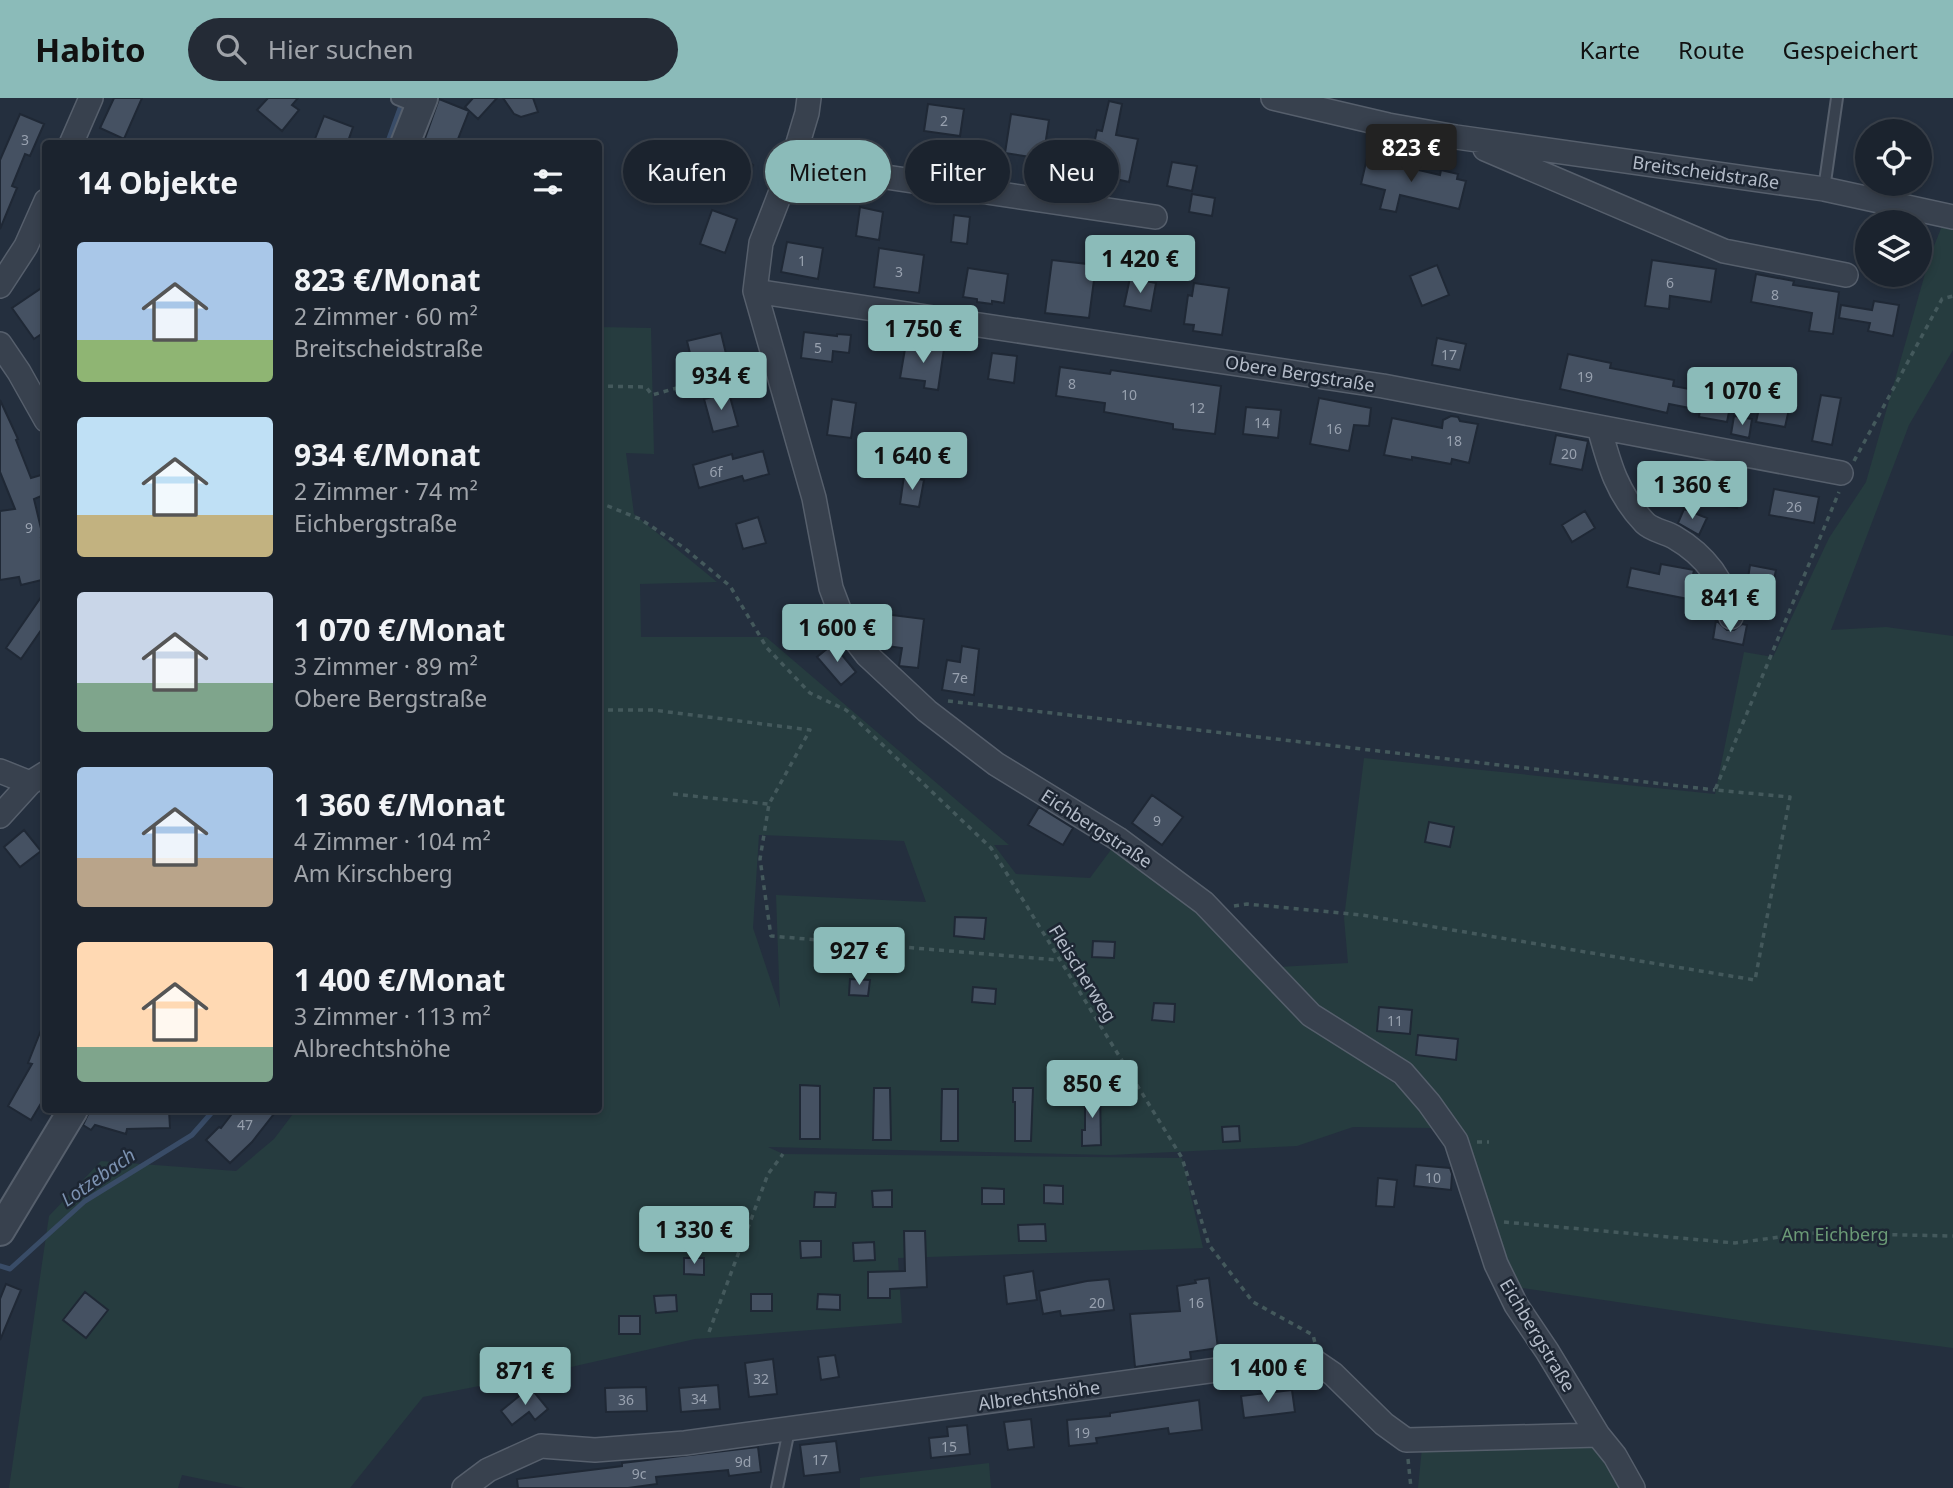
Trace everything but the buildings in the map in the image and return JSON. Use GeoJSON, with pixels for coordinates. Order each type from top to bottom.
{"type":"FeatureCollection","features":[{"type":"Feature","properties":{"kind":"street"},"geometry":{"type":"LineString","coordinates":[[73,140],[90,98]]}},
{"type":"Feature","properties":{"kind":"street","name":"Eichbergstraße"},"geometry":{"type":"LineString","coordinates":[[799,140],[809,98]]}},
{"type":"Feature","properties":{"kind":"street","name":"Breitscheidstraße"},"geometry":{"type":"LineString","coordinates":[[1273,98],[1388,125],[1824,189],[1953,217]]}},
{"type":"Feature","properties":{"kind":"street"},"geometry":{"type":"LineString","coordinates":[[406,140],[412,102]]}},
{"type":"Feature","properties":{"kind":"street","name":"Breitscheidstraße"},"geometry":{"type":"LineString","coordinates":[[1457,137],[1724,251],[1846,275]]}},
{"type":"Feature","properties":{"kind":"street"},"geometry":{"type":"LineString","coordinates":[[891,178],[1155,218]]}},
{"type":"Feature","properties":{"kind":"street","name":"Eichbergstraße"},"geometry":{"type":"LineString","coordinates":[[776,203],[761,243],[755,291],[814,498],[831,588],[846,628],[867,655],[919,704],[996,764],[1118,839],[1211,911],[1311,1015],[1403,1073],[1456,1141],[1496,1264],[1516,1305],[1633,1488]]}},
{"type":"Feature","properties":{"kind":"street"},"geometry":{"type":"LineString","coordinates":[[0,286],[26,246],[42,210]]}},
{"type":"Feature","properties":{"kind":"street","name":"Obere Bergstraße"},"geometry":{"type":"LineString","coordinates":[[755,291],[1383,386],[1841,473]]}},
{"type":"Feature","properties":{"kind":"street"},"geometry":{"type":"LineString","coordinates":[[0,344],[42,413]]}},
{"type":"Feature","properties":{"kind":"street"},"geometry":{"type":"LineString","coordinates":[[1599,426],[1610,471],[1628,502],[1647,525],[1675,538],[1698,555],[1720,578],[1729,601],[1731,617]]}},
{"type":"Feature","properties":{"kind":"street"},"geometry":{"type":"LineString","coordinates":[[0,771],[38,778]]}},
{"type":"Feature","properties":{"kind":"street"},"geometry":{"type":"LineString","coordinates":[[0,816],[38,778]]}},
{"type":"Feature","properties":{"kind":"street"},"geometry":{"type":"LineString","coordinates":[[1,1229],[71,1113]]}},
{"type":"Feature","properties":{"kind":"street","name":"Albrechtshöhe"},"geometry":{"type":"LineString","coordinates":[[464,1488],[488,1469],[541,1446],[595,1450],[685,1443],[1282,1361],[1314,1361],[1333,1374],[1384,1424],[1406,1440]]}},
{"type":"Feature","properties":{"kind":"street"},"geometry":{"type":"LineString","coordinates":[[1406,1440],[1598,1435]]}},
{"type":"Feature","properties":{"kind":"lane"},"geometry":{"type":"LineString","coordinates":[[1824,189],[1838,98]]}},
{"type":"Feature","properties":{"kind":"lane"},"geometry":{"type":"LineString","coordinates":[[778,1488],[789,1430]]}},
{"type":"Feature","properties":{"kind":"path"},"geometry":{"type":"LineString","coordinates":[[1715,790],[1842,486],[1843,462],[1853,461],[1942,299],[1953,296]]}},
{"type":"Feature","properties":{"kind":"path"},"geometry":{"type":"LineString","coordinates":[[602,386],[646,387],[652,395],[715,377],[777,368]]}},
{"type":"Feature","properties":{"kind":"path","name":"Fleischerweg"},"geometry":{"type":"LineString","coordinates":[[602,504],[640,519],[683,547],[730,586],[767,648],[810,693],[846,710],[991,848],[1182,1158],[1209,1245],[1253,1302],[1313,1335],[1316,1344]]}},
{"type":"Feature","properties":{"kind":"path"},"geometry":{"type":"LineString","coordinates":[[919,704],[935,699],[1790,797],[1755,980],[1362,915],[1247,904],[1211,911]]}},
{"type":"Feature","properties":{"kind":"path"},"geometry":{"type":"LineString","coordinates":[[602,710],[653,710],[810,730],[769,804],[761,859],[771,936],[1058,960]]}},
{"type":"Feature","properties":{"kind":"path"},"geometry":{"type":"LineString","coordinates":[[673,794],[769,804]]}},
{"type":"Feature","properties":{"kind":"path"},"geometry":{"type":"LineString","coordinates":[[709,1332],[768,1174],[783,1154]]}},
{"type":"Feature","properties":{"kind":"path"},"geometry":{"type":"LineString","coordinates":[[1481,1220],[1735,1243],[1810,1233],[1953,1236]]}},
{"type":"Feature","properties":{"kind":"path"},"geometry":{"type":"LineString","coordinates":[[1406,1440],[1410,1488]]}},
{"type":"Feature","properties":{"kind":"green space","name":"Am Eichberg"},"geometry":{"type":"Polygon","coordinates":[[[1946,216],[1953,217],[1953,350],[1909,425],[1831,630],[1886,627],[1953,636],[1953,1348],[1515,1287],[1468,1151],[1279,967],[1348,963],[1344,918],[1364,758],[1715,794],[1744,652],[1773,657],[1829,538],[1866,482],[1921,287],[1932,287],[1932,251],[1946,216]]]}},
{"type":"Feature","properties":{"kind":"green space"},"geometry":{"type":"Polygon","coordinates":[[[602,327],[651,328],[654,454],[626,453],[634,514],[717,582],[640,584],[641,637],[766,637],[1009,845],[994,845],[1016,874],[1090,878],[1113,847],[1194,905],[1298,1015],[1411,1095],[1432,1128],[1353,1127],[1297,1146],[1110,1155],[768,1147],[783,1154],[1182,1158],[1203,1248],[898,1258],[902,1323],[695,1339],[423,1397],[350,1488],[245,1488],[182,1475],[178,1488],[9,1488],[49,1216],[101,1161],[236,1171],[274,1139],[294,1113],[602,1113],[602,327]],[[759,835],[753,928],[780,1008],[776,895],[926,902],[904,841],[759,835]]]}},
{"type":"Feature","properties":{"kind":"green space"},"geometry":{"type":"Polygon","coordinates":[[[1422,1448],[1593,1448],[1624,1488],[1418,1488],[1422,1448]]]}},
{"type":"Feature","properties":{"kind":"green space"},"geometry":{"type":"Polygon","coordinates":[[[989,1463],[991,1488],[860,1488],[860,1478],[989,1463]]]}},
{"type":"Feature","properties":{"kind":"waterway","name":"Lotzebach"},"geometry":{"type":"LineString","coordinates":[[388,140],[403,100]]}},
{"type":"Feature","properties":{"kind":"waterway","name":"Lotzebach"},"geometry":{"type":"LineString","coordinates":[[0,1266],[10,1269],[85,1201],[192,1135],[211,1113]]}}]}
